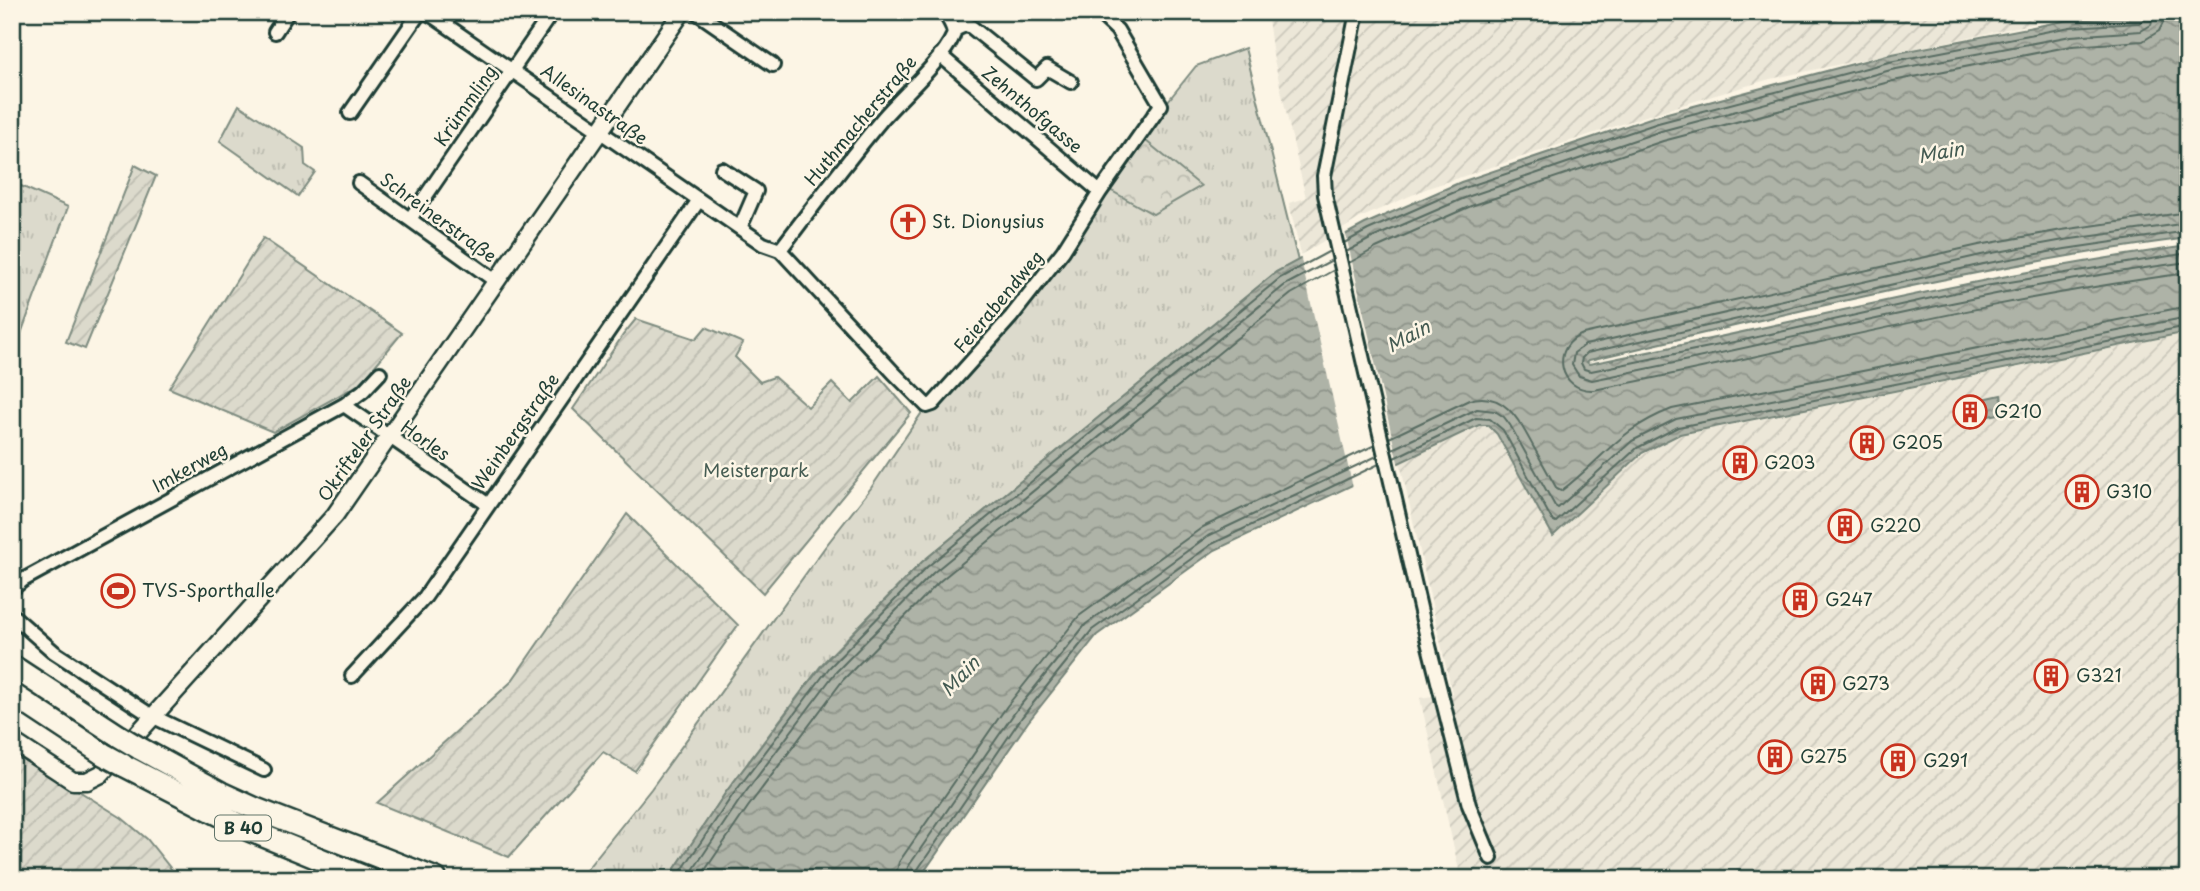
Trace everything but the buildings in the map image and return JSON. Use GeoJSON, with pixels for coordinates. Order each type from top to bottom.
{"type":"FeatureCollection","features":[{"type":"Feature","properties":{"kind":"highway","name":"B 40"},"geometry":{"type":"LineString","coordinates":[[12,666],[119,736],[221,793],[436,879]]}},
{"type":"Feature","properties":{"kind":"highway","name":"B 40"},"geometry":{"type":"LineString","coordinates":[[12,694],[123,765],[249,830],[369,879]]}},
{"type":"Feature","properties":{"kind":"street"},"geometry":{"type":"LineString","coordinates":[[275,32],[288,12]]}},
{"type":"Feature","properties":{"kind":"street"},"geometry":{"type":"LineString","coordinates":[[350,113],[420,12]]}},
{"type":"Feature","properties":{"kind":"street","name":"Allesinastraße"},"geometry":{"type":"LineString","coordinates":[[427,12],[763,244],[780,250],[925,405]]}},
{"type":"Feature","properties":{"kind":"street","name":"Krümmling"},"geometry":{"type":"LineString","coordinates":[[410,219],[552,12]]}},
{"type":"Feature","properties":{"kind":"street","name":"Okrifteler Straße"},"geometry":{"type":"LineString","coordinates":[[12,741],[63,776],[81,782],[101,774],[335,515],[682,12]]}},
{"type":"Feature","properties":{"kind":"street"},"geometry":{"type":"LineString","coordinates":[[696,12],[773,65]]}},
{"type":"Feature","properties":{"kind":"street"},"geometry":{"type":"LineString","coordinates":[[945,12],[954,30],[965,25],[970,26],[1036,79],[1047,68],[1071,82]]}},
{"type":"Feature","properties":{"kind":"street","name":"Feierabendweg"},"geometry":{"type":"LineString","coordinates":[[925,405],[933,404],[1011,317],[1063,251],[1100,192],[1161,105],[1117,30],[1098,12]]}},
{"type":"Feature","properties":{"kind":"street"},"geometry":{"type":"LineString","coordinates":[[1357,12],[1324,176],[1325,195],[1427,638],[1469,804],[1491,858]]}},
{"type":"Feature","properties":{"kind":"street","name":"Huthmacherstraße"},"geometry":{"type":"LineString","coordinates":[[780,250],[875,128],[940,55],[954,35],[954,30]]}},
{"type":"Feature","properties":{"kind":"street","name":"Zehnthofgasse"},"geometry":{"type":"LineString","coordinates":[[940,55],[1100,192]]}},
{"type":"Feature","properties":{"kind":"street"},"geometry":{"type":"LineString","coordinates":[[722,169],[756,191],[740,228]]}},
{"type":"Feature","properties":{"kind":"street","name":"Schreinerstraße"},"geometry":{"type":"LineString","coordinates":[[359,183],[496,282]]}},
{"type":"Feature","properties":{"kind":"street","name":"Weinbergstraße"},"geometry":{"type":"LineString","coordinates":[[352,676],[425,597],[699,200]]}},
{"type":"Feature","properties":{"kind":"street","name":"Imkerweg"},"geometry":{"type":"LineString","coordinates":[[12,589],[23,580],[344,405],[363,391],[380,373]]}},
{"type":"Feature","properties":{"kind":"street","name":"Horles"},"geometry":{"type":"LineString","coordinates":[[344,405],[487,504]]}},
{"type":"Feature","properties":{"kind":"street"},"geometry":{"type":"LineString","coordinates":[[12,615],[54,652],[152,716],[264,770]]}},
{"type":"Feature","properties":{"kind":"shaded area"},"geometry":{"type":"Polygon","coordinates":[[[1267,12],[2088,12],[1770,79],[1655,113],[1428,188],[1360,218],[1301,255],[1289,203],[1306,198],[1273,55],[1267,12]]]}},
{"type":"Feature","properties":{"kind":"shaded area"},"geometry":{"type":"Polygon","coordinates":[[[2188,333],[2188,879],[1461,879],[1420,698],[1452,693],[1400,463],[1479,425],[1488,425],[1497,434],[1553,535],[1635,460],[1682,435],[2188,333]]]}},
{"type":"Feature","properties":{"kind":"green space"},"geometry":{"type":"Polygon","coordinates":[[[1245,48],[1298,261],[1276,272],[922,562],[823,663],[726,792],[668,879],[579,879],[651,789],[825,547],[871,488],[925,408],[972,367],[1196,66],[1245,48]]]}},
{"type":"Feature","properties":{"kind":"green space"},"geometry":{"type":"Polygon","coordinates":[[[239,105],[304,148],[305,165],[315,172],[298,196],[220,141],[239,105]]]}},
{"type":"Feature","properties":{"kind":"green space"},"geometry":{"type":"Polygon","coordinates":[[[1146,141],[1201,186],[1153,214],[1110,190],[1146,141]]]}},
{"type":"Feature","properties":{"kind":"green space"},"geometry":{"type":"Polygon","coordinates":[[[135,165],[156,176],[85,349],[66,342],[135,165]]]}},
{"type":"Feature","properties":{"kind":"green space"},"geometry":{"type":"Polygon","coordinates":[[[12,182],[68,207],[19,339],[12,337],[12,182]]]}},
{"type":"Feature","properties":{"kind":"green space"},"geometry":{"type":"Polygon","coordinates":[[[263,238],[402,333],[360,384],[273,432],[169,388],[263,238]]]}},
{"type":"Feature","properties":{"kind":"green space","name":"Meisterpark"},"geometry":{"type":"Polygon","coordinates":[[[636,319],[696,339],[706,327],[743,343],[735,357],[760,382],[774,377],[808,407],[832,383],[852,403],[879,376],[911,413],[763,593],[573,409],[636,319]]]}},
{"type":"Feature","properties":{"kind":"green space"},"geometry":{"type":"Polygon","coordinates":[[[627,514],[738,625],[635,771],[603,752],[509,857],[377,803],[511,682],[627,514]]]}},
{"type":"Feature","properties":{"kind":"green space"},"geometry":{"type":"Polygon","coordinates":[[[12,749],[122,818],[147,839],[179,879],[12,879],[12,749]]]}},
{"type":"Feature","properties":{"kind":"water","name":"Main"},"geometry":{"type":"Polygon","coordinates":[[[2188,13],[2188,238],[1961,276],[1812,308],[1587,362],[1589,364],[1664,349],[2037,270],[2188,246],[2188,332],[1680,434],[1642,453],[1553,536],[1497,434],[1488,425],[1479,425],[1215,550],[1097,635],[1028,722],[919,879],[668,879],[726,792],[824,663],[922,562],[1276,272],[1365,224],[1461,182],[1656,116],[1887,55],[2069,20],[2188,13]]]}},
{"type":"Feature","properties":{"kind":"water"},"geometry":{"type":"Polygon","coordinates":[[[2001,395],[2004,413],[1968,420],[1965,403],[2001,395]]]}},
{"type":"Feature","properties":{"kind":"pier"},"geometry":{"type":"Polygon","coordinates":[[[1345,231],[1399,467],[1353,488],[1300,255],[1345,231]]]}},
{"type":"Feature","properties":{"kind":"place","name":"St. Dionysius"},"geometry":{"type":"Point","coordinates":[908,222]}},
{"type":"Feature","properties":{"kind":"place","name":"G210"},"geometry":{"type":"Point","coordinates":[1970,412]}},
{"type":"Feature","properties":{"kind":"place","name":"G205"},"geometry":{"type":"Point","coordinates":[1867,443]}},
{"type":"Feature","properties":{"kind":"place","name":"G203"},"geometry":{"type":"Point","coordinates":[1740,463]}},
{"type":"Feature","properties":{"kind":"place","name":"G310"},"geometry":{"type":"Point","coordinates":[2082,492]}},
{"type":"Feature","properties":{"kind":"place","name":"G220"},"geometry":{"type":"Point","coordinates":[1845,526]}},
{"type":"Feature","properties":{"kind":"place","name":"TVS-Sporthalle"},"geometry":{"type":"Point","coordinates":[118,591]}},
{"type":"Feature","properties":{"kind":"place","name":"G247"},"geometry":{"type":"Point","coordinates":[1800,600]}},
{"type":"Feature","properties":{"kind":"place","name":"G321"},"geometry":{"type":"Point","coordinates":[2051,676]}},
{"type":"Feature","properties":{"kind":"place","name":"G273"},"geometry":{"type":"Point","coordinates":[1818,684]}},
{"type":"Feature","properties":{"kind":"place","name":"G275"},"geometry":{"type":"Point","coordinates":[1775,757]}},
{"type":"Feature","properties":{"kind":"place","name":"G291"},"geometry":{"type":"Point","coordinates":[1898,761]}}]}
